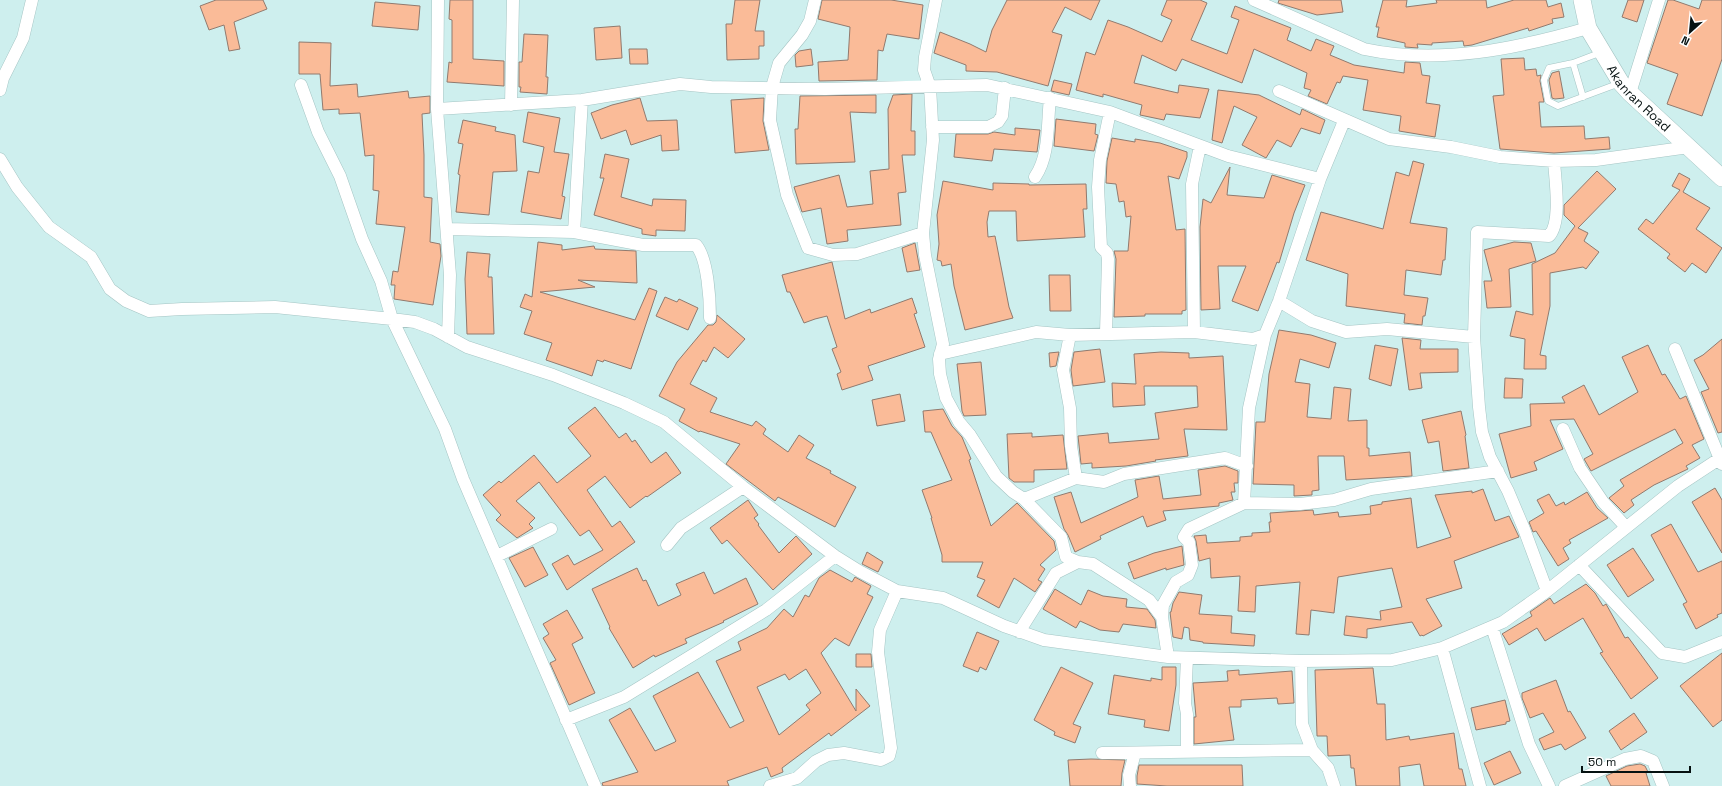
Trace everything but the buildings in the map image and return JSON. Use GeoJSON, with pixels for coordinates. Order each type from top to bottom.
{"type":"FeatureCollection","features":[{"type":"Feature","properties":{"kind":"main road","name":"Akanran Road"},"geometry":{"type":"LineString","coordinates":[[1582,0],[1588,28],[1625,88],[1722,178]]}},
{"type":"Feature","properties":{"kind":"street"},"geometry":{"type":"LineString","coordinates":[[0,90],[3,78],[23,38],[32,0]]}},
{"type":"Feature","properties":{"kind":"street"},"geometry":{"type":"LineString","coordinates":[[438,0],[437,109],[450,275],[448,337]]}},
{"type":"Feature","properties":{"kind":"street"},"geometry":{"type":"LineString","coordinates":[[511,105],[513,0]]}},
{"type":"Feature","properties":{"kind":"street"},"geometry":{"type":"LineString","coordinates":[[815,0],[810,21],[802,35],[779,63],[772,87],[770,120],[788,195],[808,248],[833,255],[857,254],[923,233]]}},
{"type":"Feature","properties":{"kind":"street"},"geometry":{"type":"LineString","coordinates":[[936,0],[925,57],[924,70],[930,87],[933,140],[923,233],[925,255],[943,344],[939,359],[940,374],[946,398],[959,422],[970,435],[996,476],[1013,492],[1024,499],[1061,537],[1066,557],[1078,562],[1093,564],[1149,600],[1162,617]]}},
{"type":"Feature","properties":{"kind":"street"},"geometry":{"type":"LineString","coordinates":[[1254,0],[1364,49],[1382,53],[1421,57],[1482,52],[1544,41],[1588,28]]}},
{"type":"Feature","properties":{"kind":"street"},"geometry":{"type":"LineString","coordinates":[[1625,88],[1659,0]]}},
{"type":"Feature","properties":{"kind":"street"},"geometry":{"type":"LineString","coordinates":[[437,109],[582,100],[680,84],[711,88],[772,87],[825,89],[892,86],[930,87],[965,84],[987,85],[1110,112],[1228,156],[1320,180]]}},
{"type":"Feature","properties":{"kind":"street"},"geometry":{"type":"LineString","coordinates":[[301,85],[318,132],[340,176],[362,239],[382,282],[392,319],[445,430],[463,479],[595,786]]}},
{"type":"Feature","properties":{"kind":"street"},"geometry":{"type":"LineString","coordinates":[[932,127],[988,127],[998,122],[1002,116],[1005,88]]}},
{"type":"Feature","properties":{"kind":"street"},"geometry":{"type":"LineString","coordinates":[[1279,91],[1389,139],[1451,147],[1500,157],[1554,161],[1596,160],[1689,147]]}},
{"type":"Feature","properties":{"kind":"street"},"geometry":{"type":"LineString","coordinates":[[1035,177],[1040,170],[1045,156],[1050,98]]}},
{"type":"Feature","properties":{"kind":"street"},"geometry":{"type":"LineString","coordinates":[[574,232],[582,100]]}},
{"type":"Feature","properties":{"kind":"street"},"geometry":{"type":"LineString","coordinates":[[1106,334],[1108,259],[1107,254],[1101,247],[1098,187],[1100,160],[1110,112]]}},
{"type":"Feature","properties":{"kind":"street"},"geometry":{"type":"LineString","coordinates":[[1244,503],[1249,408],[1264,335],[1278,301],[1320,180],[1344,120]]}},
{"type":"Feature","properties":{"kind":"street"},"geometry":{"type":"LineString","coordinates":[[1194,332],[1192,184],[1200,146]]}},
{"type":"Feature","properties":{"kind":"street"},"geometry":{"type":"LineString","coordinates":[[0,159],[17,187],[49,227],[91,257],[110,289],[126,301],[149,311],[182,308],[275,307],[415,322],[434,329],[466,347],[553,375],[624,403],[664,422],[743,487],[835,556],[859,571],[898,591],[943,598],[1019,632],[1044,640],[1168,657],[1301,661],[1392,660],[1442,648],[1503,622],[1547,591],[1626,526],[1678,486],[1721,460],[1675,350]]}},
{"type":"Feature","properties":{"kind":"street"},"geometry":{"type":"LineString","coordinates":[[1547,591],[1524,529],[1508,491],[1490,457],[1482,432],[1478,407],[1474,337],[1477,232],[1549,236],[1553,232],[1556,216],[1554,161]]}},
{"type":"Feature","properties":{"kind":"street"},"geometry":{"type":"LineString","coordinates":[[447,229],[574,232],[643,245],[696,245],[701,251],[710,296],[710,318]]}},
{"type":"Feature","properties":{"kind":"street"},"geometry":{"type":"LineString","coordinates":[[1278,301],[1312,320],[1346,332],[1387,329],[1474,337]]}},
{"type":"Feature","properties":{"kind":"street"},"geometry":{"type":"LineString","coordinates":[[402,340],[415,322]]}},
{"type":"Feature","properties":{"kind":"street"},"geometry":{"type":"LineString","coordinates":[[940,354],[1036,332],[1070,335],[1194,332],[1253,339],[1264,335]]}},
{"type":"Feature","properties":{"kind":"street"},"geometry":{"type":"LineString","coordinates":[[1070,335],[1063,370],[1070,408],[1071,446],[1076,478]]}},
{"type":"Feature","properties":{"kind":"street"},"geometry":{"type":"LineString","coordinates":[[1563,429],[1580,468],[1602,502],[1626,526]]}},
{"type":"Feature","properties":{"kind":"street"},"geometry":{"type":"LineString","coordinates":[[1024,499],[1076,478],[1104,482],[1124,474],[1225,458],[1247,466]]}},
{"type":"Feature","properties":{"kind":"street"},"geometry":{"type":"LineString","coordinates":[[1168,657],[1162,617],[1163,605],[1176,582],[1188,575],[1192,565],[1189,542],[1184,537],[1190,529],[1244,503],[1300,504],[1334,500],[1371,489],[1498,471]]}},
{"type":"Feature","properties":{"kind":"street"},"geometry":{"type":"LineString","coordinates":[[667,545],[681,528],[743,487]]}},
{"type":"Feature","properties":{"kind":"street"},"geometry":{"type":"LineString","coordinates":[[497,556],[551,529]]}},
{"type":"Feature","properties":{"kind":"street"},"geometry":{"type":"LineString","coordinates":[[566,720],[630,693],[766,610],[835,556]]}},
{"type":"Feature","properties":{"kind":"street"},"geometry":{"type":"LineString","coordinates":[[1019,632],[1056,573],[1078,562]]}},
{"type":"Feature","properties":{"kind":"street"},"geometry":{"type":"LineString","coordinates":[[1579,565],[1662,653],[1685,657],[1722,642]]}},
{"type":"Feature","properties":{"kind":"street"},"geometry":{"type":"LineString","coordinates":[[770,786],[797,778],[816,761],[828,755],[844,753],[881,760],[889,756],[891,748],[878,652],[880,630],[898,591]]}},
{"type":"Feature","properties":{"kind":"street"},"geometry":{"type":"LineString","coordinates":[[1492,627],[1529,744],[1549,786]]}},
{"type":"Feature","properties":{"kind":"street"},"geometry":{"type":"LineString","coordinates":[[1442,648],[1480,786]]}},
{"type":"Feature","properties":{"kind":"street"},"geometry":{"type":"LineString","coordinates":[[1187,658],[1185,703],[1187,714],[1187,752]]}},
{"type":"Feature","properties":{"kind":"street"},"geometry":{"type":"LineString","coordinates":[[1301,661],[1302,724],[1312,750],[1328,768],[1334,786]]}},
{"type":"Feature","properties":{"kind":"street"},"geometry":{"type":"LineString","coordinates":[[1102,753],[1312,750]]}},
{"type":"Feature","properties":{"kind":"street"},"geometry":{"type":"LineString","coordinates":[[1130,786],[1129,775],[1135,753]]}},
{"type":"Feature","properties":{"kind":"street"},"geometry":{"type":"LineString","coordinates":[[1565,786],[1625,759],[1641,756],[1653,761],[1663,786]]}},
{"type":"Feature","properties":{"kind":"lane"},"geometry":{"type":"LineString","coordinates":[[1603,51],[1573,63],[1549,68],[1544,80],[1548,100],[1558,106],[1583,98],[1625,88]]}},
{"type":"Feature","properties":{"kind":"lane"},"geometry":{"type":"LineString","coordinates":[[1573,63],[1583,98]]}}]}
